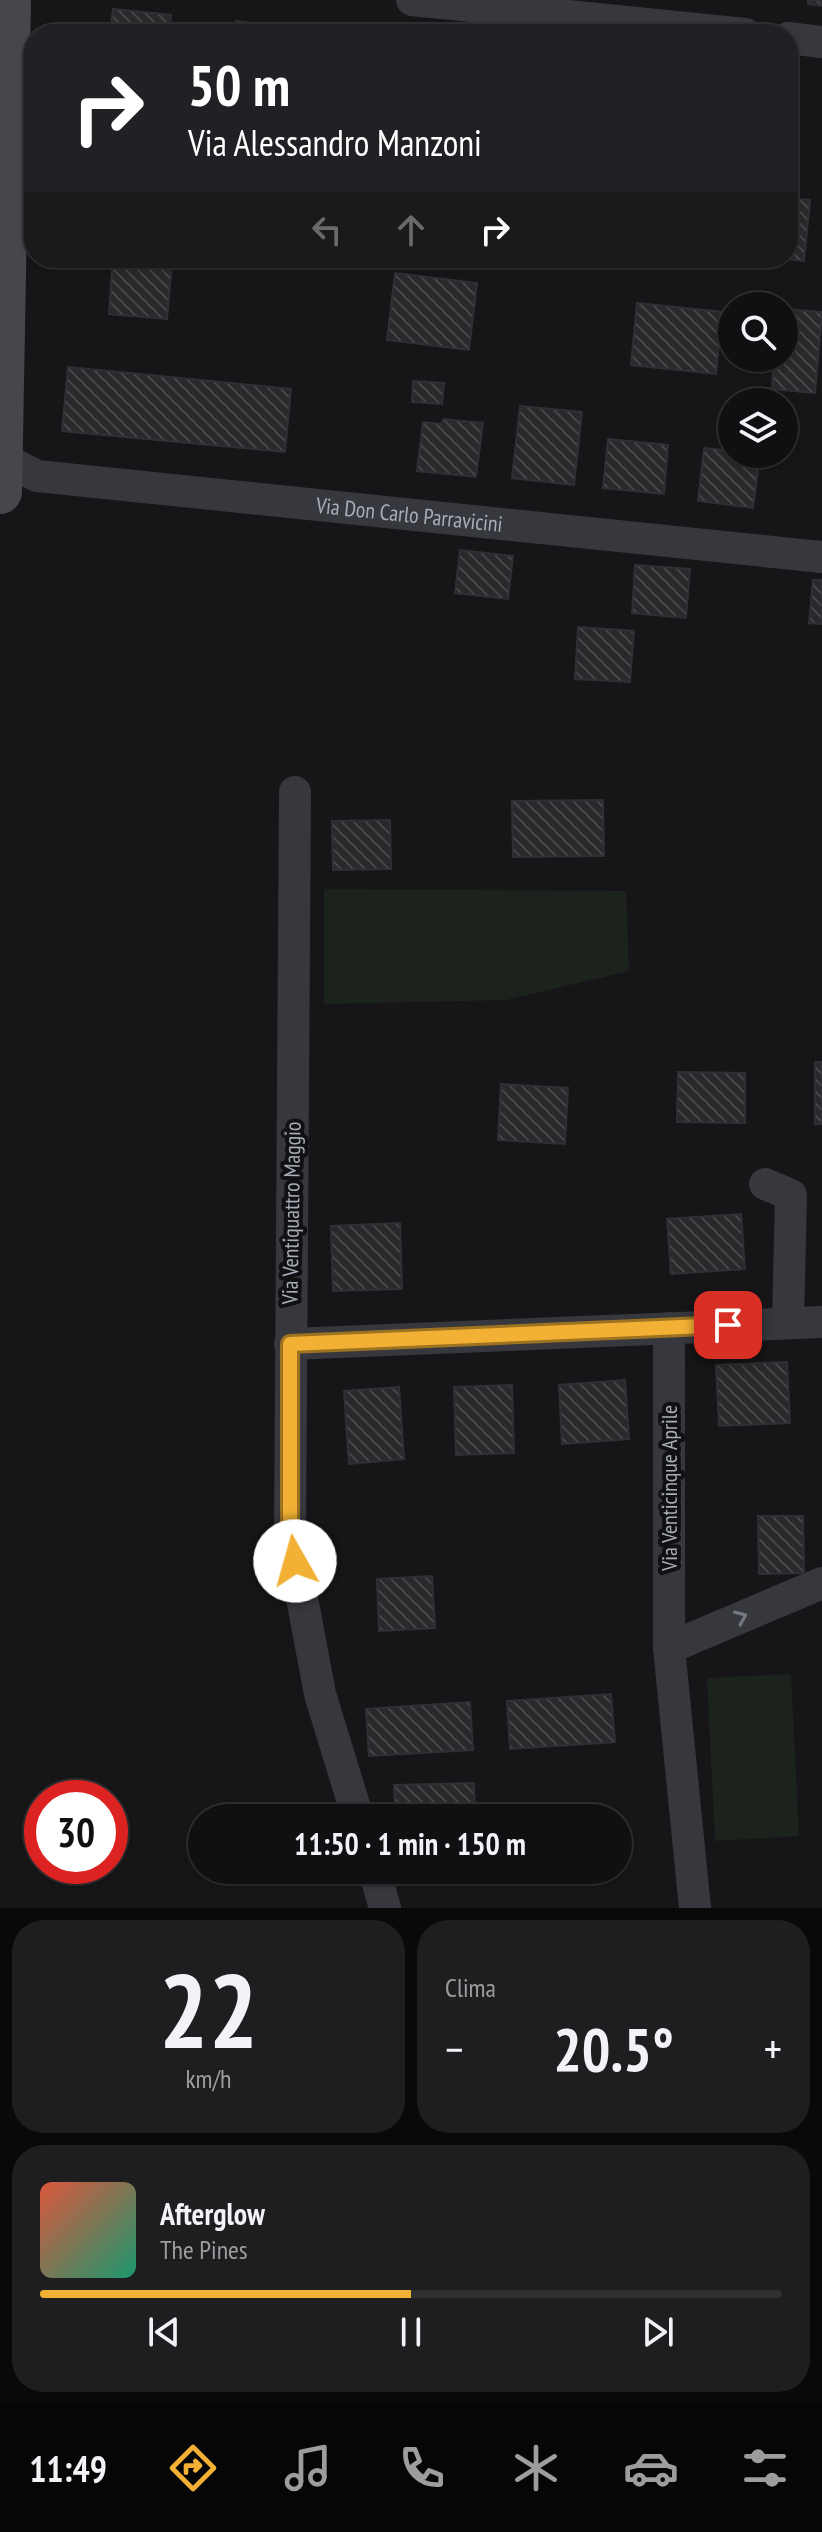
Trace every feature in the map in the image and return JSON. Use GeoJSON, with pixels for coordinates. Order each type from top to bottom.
{"type":"FeatureCollection","features":[{"type":"Feature","properties":{"kind":"street"},"geometry":{"type":"LineString","coordinates":[[1,469],[9,0]]}},
{"type":"Feature","properties":{"kind":"street"},"geometry":{"type":"LineString","coordinates":[[412,0],[647,24]]}},
{"type":"Feature","properties":{"kind":"street"},"geometry":{"type":"LineString","coordinates":[[798,39],[822,42]]}},
{"type":"Feature","properties":{"kind":"street","name":"Via Don Carlo Parravicini"},"geometry":{"type":"LineString","coordinates":[[1,469],[37,476],[822,557]]}},
{"type":"Feature","properties":{"kind":"street","name":"Via Ventiquattro Maggio"},"geometry":{"type":"LineString","coordinates":[[295,792],[290,1534],[320,1694],[354,1804]]}},
{"type":"Feature","properties":{"kind":"street"},"geometry":{"type":"LineString","coordinates":[[765,1184],[791,1195],[788,1323]]}},
{"type":"Feature","properties":{"kind":"street"},"geometry":{"type":"LineString","coordinates":[[290,1344],[822,1322]]}},
{"type":"Feature","properties":{"kind":"street","name":"Via Venticinque Aprile"},"geometry":{"type":"LineString","coordinates":[[669,1328],[669,1648],[695,1908]]}},
{"type":"Feature","properties":{"kind":"street"},"geometry":{"type":"LineString","coordinates":[[669,1648],[822,1583]]}},
{"type":"Feature","properties":{"kind":"street"},"geometry":{"type":"LineString","coordinates":[[378,1884],[385,1908]]}},
{"type":"Feature","properties":{"kind":"shaded area"},"geometry":{"type":"Polygon","coordinates":[[[324,889],[626,891],[629,971],[506,1000],[324,1004],[324,889]]]}},
{"type":"Feature","properties":{"kind":"shaded area"},"geometry":{"type":"Polygon","coordinates":[[[791,1674],[799,1836],[715,1841],[707,1678],[791,1674]]]}},
{"type":"Feature","properties":{"kind":"building"},"geometry":{"type":"Polygon","coordinates":[[[808,0],[822,0],[822,6],[808,4],[808,0]]]}},
{"type":"Feature","properties":{"kind":"building"},"geometry":{"type":"Polygon","coordinates":[[[113,9],[171,15],[170,24],[111,24],[113,9]]]}},
{"type":"Feature","properties":{"kind":"building"},"geometry":{"type":"Polygon","coordinates":[[[798,199],[810,200],[804,261],[798,260],[798,199]]]}},
{"type":"Feature","properties":{"kind":"building"},"geometry":{"type":"Polygon","coordinates":[[[112,268],[171,268],[167,319],[109,314],[112,268]]]}},
{"type":"Feature","properties":{"kind":"building"},"geometry":{"type":"Polygon","coordinates":[[[395,273],[477,283],[469,350],[387,340],[395,273]]]}},
{"type":"Feature","properties":{"kind":"building"},"geometry":{"type":"Polygon","coordinates":[[[637,303],[718,312],[716,374],[631,365],[637,303]]]}},
{"type":"Feature","properties":{"kind":"building"},"geometry":{"type":"Polygon","coordinates":[[[798,310],[822,312],[815,393],[798,391],[798,388],[772,388],[773,372],[798,372],[798,310]]]}},
{"type":"Feature","properties":{"kind":"building"},"geometry":{"type":"Polygon","coordinates":[[[68,367],[291,389],[285,452],[62,431],[68,367]]]}},
{"type":"Feature","properties":{"kind":"building"},"geometry":{"type":"Polygon","coordinates":[[[413,381],[444,383],[442,404],[412,402],[413,381]]]}},
{"type":"Feature","properties":{"kind":"building"},"geometry":{"type":"Polygon","coordinates":[[[520,406],[582,412],[574,485],[512,478],[520,406]]]}},
{"type":"Feature","properties":{"kind":"building"},"geometry":{"type":"Polygon","coordinates":[[[443,419],[483,423],[476,477],[417,471],[423,422],[442,424],[443,419]]]}},
{"type":"Feature","properties":{"kind":"building"},"geometry":{"type":"Polygon","coordinates":[[[608,439],[668,445],[664,494],[603,488],[608,439]]]}},
{"type":"Feature","properties":{"kind":"building"},"geometry":{"type":"Polygon","coordinates":[[[704,448],[718,450],[718,468],[758,468],[753,508],[698,501],[704,448]]]}},
{"type":"Feature","properties":{"kind":"building"},"geometry":{"type":"Polygon","coordinates":[[[460,550],[513,556],[508,599],[455,593],[460,550]]]}},
{"type":"Feature","properties":{"kind":"building"},"geometry":{"type":"Polygon","coordinates":[[[635,565],[690,569],[686,618],[632,613],[635,565]]]}},
{"type":"Feature","properties":{"kind":"building"},"geometry":{"type":"Polygon","coordinates":[[[813,580],[822,580],[822,624],[809,623],[813,580]]]}},
{"type":"Feature","properties":{"kind":"building"},"geometry":{"type":"Polygon","coordinates":[[[578,627],[634,631],[630,682],[575,679],[578,627]]]}},
{"type":"Feature","properties":{"kind":"building"},"geometry":{"type":"Polygon","coordinates":[[[603,800],[604,856],[513,857],[512,801],[603,800]]]}},
{"type":"Feature","properties":{"kind":"building"},"geometry":{"type":"Polygon","coordinates":[[[390,820],[391,869],[333,870],[332,821],[390,820]]]}},
{"type":"Feature","properties":{"kind":"building"},"geometry":{"type":"Polygon","coordinates":[[[815,1062],[822,1062],[822,1124],[815,1124],[815,1062]]]}},
{"type":"Feature","properties":{"kind":"building"},"geometry":{"type":"Polygon","coordinates":[[[678,1072],[745,1073],[745,1123],[677,1122],[678,1072]]]}},
{"type":"Feature","properties":{"kind":"building"},"geometry":{"type":"Polygon","coordinates":[[[501,1084],[568,1088],[565,1144],[498,1140],[501,1084]]]}},
{"type":"Feature","properties":{"kind":"building"},"geometry":{"type":"Polygon","coordinates":[[[741,1214],[745,1269],[671,1274],[667,1219],[741,1214]]]}},
{"type":"Feature","properties":{"kind":"building"},"geometry":{"type":"Polygon","coordinates":[[[400,1223],[402,1289],[333,1291],[331,1226],[400,1223]]]}},
{"type":"Feature","properties":{"kind":"building"},"geometry":{"type":"Polygon","coordinates":[[[787,1362],[790,1423],[719,1426],[716,1365],[787,1362]]]}},
{"type":"Feature","properties":{"kind":"building"},"geometry":{"type":"Polygon","coordinates":[[[625,1380],[629,1439],[562,1444],[559,1385],[625,1380]]]}},
{"type":"Feature","properties":{"kind":"building"},"geometry":{"type":"Polygon","coordinates":[[[512,1385],[514,1453],[456,1455],[454,1387],[512,1385]]]}},
{"type":"Feature","properties":{"kind":"building"},"geometry":{"type":"Polygon","coordinates":[[[399,1387],[404,1459],[349,1464],[344,1391],[399,1387]]]}},
{"type":"Feature","properties":{"kind":"building"},"geometry":{"type":"Polygon","coordinates":[[[758,1516],[803,1516],[804,1573],[759,1574],[758,1516]]]}},
{"type":"Feature","properties":{"kind":"building"},"geometry":{"type":"Polygon","coordinates":[[[432,1576],[435,1628],[379,1631],[377,1579],[432,1576]]]}},
{"type":"Feature","properties":{"kind":"building"},"geometry":{"type":"Polygon","coordinates":[[[611,1694],[615,1742],[510,1749],[507,1701],[611,1694]]]}},
{"type":"Feature","properties":{"kind":"building"},"geometry":{"type":"Polygon","coordinates":[[[470,1702],[473,1750],[369,1756],[366,1709],[470,1702]]]}},
{"type":"Feature","properties":{"kind":"building"},"geometry":{"type":"Polygon","coordinates":[[[474,1783],[475,1804],[395,1804],[394,1785],[474,1783]]]}},
{"type":"Feature","properties":{"kind":"route"},"geometry":{"type":"LineString","coordinates":[[295,1561],[290,1534],[290,1344],[728,1325]]}}]}
